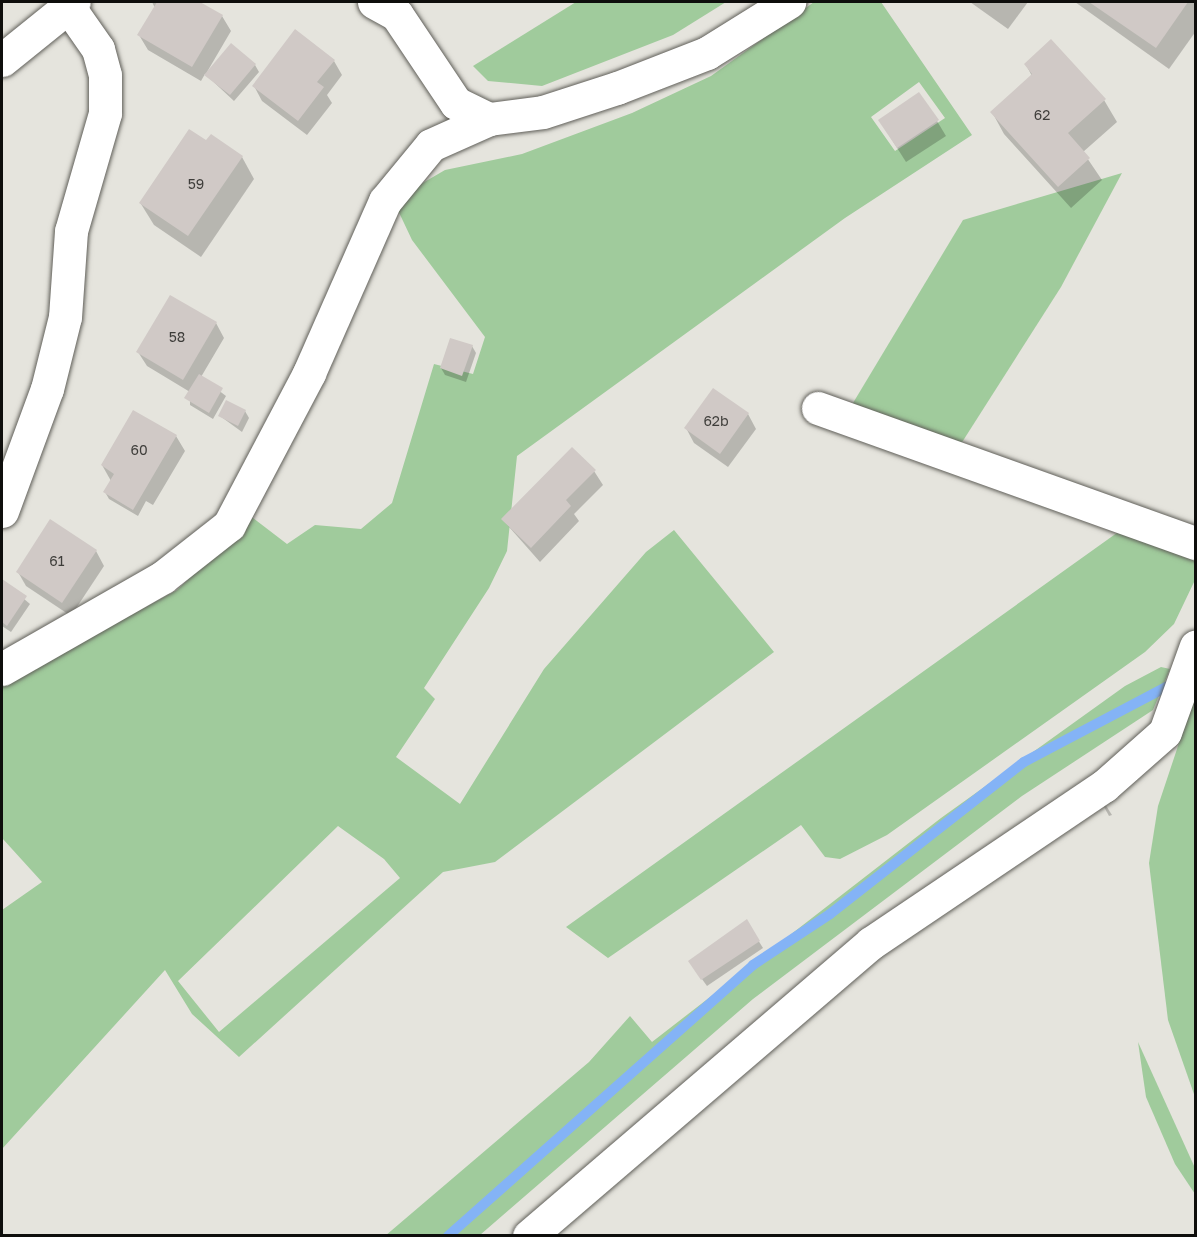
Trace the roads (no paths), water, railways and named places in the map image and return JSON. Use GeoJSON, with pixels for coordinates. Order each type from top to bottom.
{"type":"FeatureCollection","features":[{"type":"Feature","properties":{"kind":"street"},"geometry":{"type":"LineString","coordinates":[[374,2],[397,15],[456,103],[489,119]]}},
{"type":"Feature","properties":{"kind":"street"},"geometry":{"type":"LineString","coordinates":[[2,669],[163,578],[229,525],[309,373],[385,201],[431,145],[489,119],[543,112],[616,88],[707,53],[789,2]]}},
{"type":"Feature","properties":{"kind":"street"},"geometry":{"type":"LineString","coordinates":[[2,84],[11,53],[71,4],[98,49],[105,75],[105,113],[71,231],[64,317],[47,389],[2,511]]}},
{"type":"Feature","properties":{"kind":"street"},"geometry":{"type":"LineString","coordinates":[[818,408],[1196,543]]}},
{"type":"Feature","properties":{"kind":"street"},"geometry":{"type":"LineString","coordinates":[[529,1236],[871,943],[1104,786],[1165,732],[1195,648]]}},
{"type":"Feature","properties":{"kind":"waterway"},"geometry":{"type":"LineString","coordinates":[[448,1236],[753,965],[830,914],[1024,762],[1176,682]]}}]}
